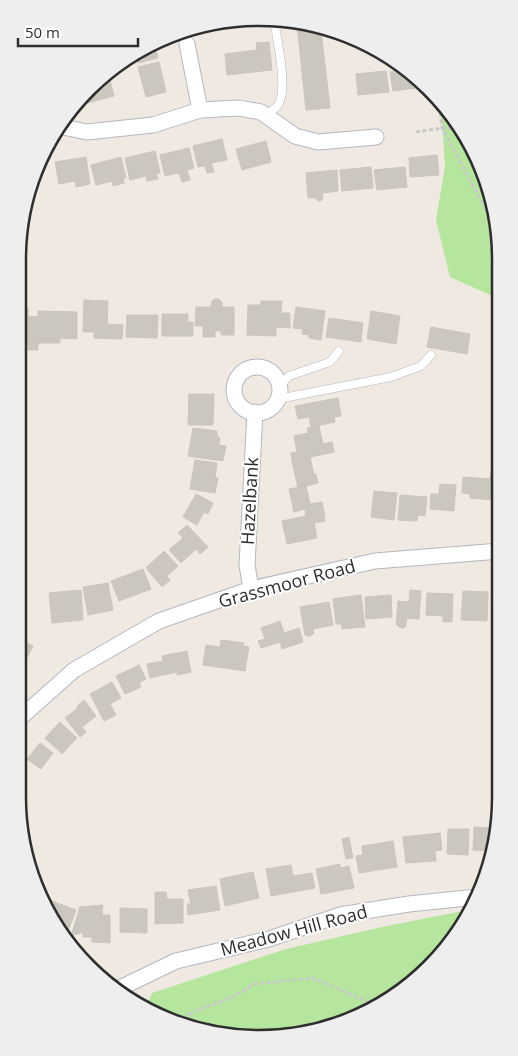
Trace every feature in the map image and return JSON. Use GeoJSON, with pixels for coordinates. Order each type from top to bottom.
{"type":"FeatureCollection","features":[{"type":"Feature","properties":{"kind":"street"},"geometry":{"type":"LineString","coordinates":[[188,44],[200,110]]}},
{"type":"Feature","properties":{"kind":"street"},"geometry":{"type":"LineString","coordinates":[[67,127],[87,132],[153,125],[200,110],[239,108],[261,112],[295,136],[318,142],[376,137]]}},
{"type":"Feature","properties":{"kind":"street"},"geometry":{"type":"LineString","coordinates":[[259,366],[268,369],[276,378],[279,392],[269,410],[260,413],[244,409],[238,403],[234,395],[234,386],[241,372],[259,366]]}},
{"type":"Feature","properties":{"kind":"street","name":"Hazelbank"},"geometry":{"type":"LineString","coordinates":[[251,589],[247,565],[256,412]]}},
{"type":"Feature","properties":{"kind":"street","name":"Grassmoor Road"},"geometry":{"type":"LineString","coordinates":[[26,713],[74,670],[159,621],[251,589],[375,561],[492,552]]}},
{"type":"Feature","properties":{"kind":"street","name":"Meadow Hill Road"},"geometry":{"type":"LineString","coordinates":[[123,986],[176,962],[269,939],[340,915],[408,904],[469,898]]}},
{"type":"Feature","properties":{"kind":"lane"},"geometry":{"type":"LineString","coordinates":[[266,115],[278,105],[282,88],[282,73],[275,27]]}},
{"type":"Feature","properties":{"kind":"lane"},"geometry":{"type":"LineString","coordinates":[[279,392],[289,376],[330,362],[340,352]]}},
{"type":"Feature","properties":{"kind":"lane"},"geometry":{"type":"LineString","coordinates":[[279,392],[391,377],[421,366],[431,355]]}},
{"type":"Feature","properties":{"kind":"path"},"geometry":{"type":"LineString","coordinates":[[440,113],[442,128],[486,210]]}},
{"type":"Feature","properties":{"kind":"path"},"geometry":{"type":"LineString","coordinates":[[416,132],[442,128],[452,129]]}},
{"type":"Feature","properties":{"kind":"path"},"geometry":{"type":"LineString","coordinates":[[185,1017],[195,1011],[233,997],[254,984],[313,978],[368,1003]]}},
{"type":"Feature","properties":{"kind":"green space"},"geometry":{"type":"Polygon","coordinates":[[[440,112],[453,130],[468,156],[484,199],[490,229],[492,296],[450,277],[436,220],[445,166],[440,112]]]}},
{"type":"Feature","properties":{"kind":"green space"},"geometry":{"type":"Polygon","coordinates":[[[462,911],[444,939],[424,962],[401,982],[362,1006],[319,1022],[289,1028],[259,1030],[229,1028],[199,1022],[148,1002],[152,993],[286,949],[462,911]]]}},
{"type":"Feature","properties":{"kind":"building"},"geometry":{"type":"Polygon","coordinates":[[[297,30],[322,35],[330,108],[306,110],[297,30]]]}},
{"type":"Feature","properties":{"kind":"building"},"geometry":{"type":"Polygon","coordinates":[[[269,42],[272,70],[227,75],[225,54],[257,50],[256,43],[269,42]]]}},
{"type":"Feature","properties":{"kind":"building"},"geometry":{"type":"Polygon","coordinates":[[[156,50],[158,58],[138,63],[137,61],[156,50]]]}},
{"type":"Feature","properties":{"kind":"building"},"geometry":{"type":"Polygon","coordinates":[[[159,62],[166,92],[146,97],[138,67],[159,62]]]}},
{"type":"Feature","properties":{"kind":"building"},"geometry":{"type":"Polygon","coordinates":[[[386,71],[389,92],[358,95],[356,74],[386,71]]]}},
{"type":"Feature","properties":{"kind":"building"},"geometry":{"type":"Polygon","coordinates":[[[397,71],[417,88],[393,91],[390,72],[397,71]]]}},
{"type":"Feature","properties":{"kind":"building"},"geometry":{"type":"Polygon","coordinates":[[[110,80],[114,96],[86,103],[110,80]]]}},
{"type":"Feature","properties":{"kind":"building"},"geometry":{"type":"Polygon","coordinates":[[[222,139],[227,160],[211,163],[214,172],[207,173],[205,166],[198,167],[193,146],[222,139]]]}},
{"type":"Feature","properties":{"kind":"building"},"geometry":{"type":"Polygon","coordinates":[[[266,141],[271,162],[242,170],[236,149],[266,141]]]}},
{"type":"Feature","properties":{"kind":"building"},"geometry":{"type":"Polygon","coordinates":[[[189,148],[194,168],[187,170],[190,180],[182,182],[179,173],[165,176],[160,155],[189,148]]]}},
{"type":"Feature","properties":{"kind":"building"},"geometry":{"type":"Polygon","coordinates":[[[155,151],[160,173],[156,174],[158,179],[147,181],[146,176],[130,180],[125,158],[155,151]]]}},
{"type":"Feature","properties":{"kind":"building"},"geometry":{"type":"Polygon","coordinates":[[[437,155],[439,175],[410,177],[409,158],[437,155]]]}},
{"type":"Feature","properties":{"kind":"building"},"geometry":{"type":"Polygon","coordinates":[[[86,157],[90,184],[76,187],[75,181],[59,184],[55,162],[86,157]]]}},
{"type":"Feature","properties":{"kind":"building"},"geometry":{"type":"Polygon","coordinates":[[[121,157],[126,178],[123,178],[124,183],[113,186],[112,181],[96,185],[91,165],[121,157]]]}},
{"type":"Feature","properties":{"kind":"building"},"geometry":{"type":"Polygon","coordinates":[[[371,167],[373,188],[342,191],[340,170],[371,167]]]}},
{"type":"Feature","properties":{"kind":"building"},"geometry":{"type":"Polygon","coordinates":[[[405,167],[407,187],[377,190],[374,170],[405,167]]]}},
{"type":"Feature","properties":{"kind":"building"},"geometry":{"type":"Polygon","coordinates":[[[337,170],[338,191],[323,193],[322,200],[318,201],[315,198],[308,198],[306,173],[337,170]]]}},
{"type":"Feature","properties":{"kind":"building"},"geometry":{"type":"Polygon","coordinates":[[[219,299],[222,302],[222,307],[234,307],[234,335],[221,335],[221,331],[215,331],[215,337],[203,337],[203,326],[195,326],[196,307],[211,307],[212,301],[219,299]]]}},
{"type":"Feature","properties":{"kind":"building"},"geometry":{"type":"Polygon","coordinates":[[[84,300],[108,301],[107,324],[123,325],[122,339],[94,338],[94,332],[83,332],[84,300]]]}},
{"type":"Feature","properties":{"kind":"building"},"geometry":{"type":"Polygon","coordinates":[[[261,301],[282,301],[281,313],[290,313],[290,328],[276,327],[276,336],[247,335],[248,305],[261,305],[261,301]]]}},
{"type":"Feature","properties":{"kind":"building"},"geometry":{"type":"Polygon","coordinates":[[[296,307],[325,311],[321,340],[309,338],[309,335],[302,334],[303,329],[293,328],[296,307]]]}},
{"type":"Feature","properties":{"kind":"building"},"geometry":{"type":"Polygon","coordinates":[[[26,309],[28,309],[28,316],[38,317],[38,350],[28,350],[28,345],[26,345],[26,309]]]}},
{"type":"Feature","properties":{"kind":"building"},"geometry":{"type":"Polygon","coordinates":[[[38,311],[77,312],[77,339],[60,338],[60,343],[38,343],[38,311]]]}},
{"type":"Feature","properties":{"kind":"building"},"geometry":{"type":"Polygon","coordinates":[[[371,311],[400,316],[396,344],[367,339],[371,311]]]}},
{"type":"Feature","properties":{"kind":"building"},"geometry":{"type":"Polygon","coordinates":[[[162,314],[188,314],[188,322],[193,322],[193,336],[162,336],[162,314]]]}},
{"type":"Feature","properties":{"kind":"building"},"geometry":{"type":"Polygon","coordinates":[[[127,315],[158,315],[157,338],[126,337],[127,315]]]}},
{"type":"Feature","properties":{"kind":"building"},"geometry":{"type":"Polygon","coordinates":[[[329,318],[363,323],[361,342],[326,337],[329,318]]]}},
{"type":"Feature","properties":{"kind":"building"},"geometry":{"type":"Polygon","coordinates":[[[431,327],[470,334],[467,354],[427,347],[431,327]]]}},
{"type":"Feature","properties":{"kind":"building"},"geometry":{"type":"Polygon","coordinates":[[[189,394],[214,394],[213,425],[188,425],[189,394]]]}},
{"type":"Feature","properties":{"kind":"building"},"geometry":{"type":"Polygon","coordinates":[[[338,398],[341,416],[334,417],[335,422],[311,427],[309,417],[298,419],[295,406],[338,398]]]}},
{"type":"Feature","properties":{"kind":"building"},"geometry":{"type":"Polygon","coordinates":[[[319,426],[323,444],[332,442],[334,452],[292,461],[291,453],[297,452],[294,436],[308,433],[307,428],[319,426]]]}},
{"type":"Feature","properties":{"kind":"building"},"geometry":{"type":"Polygon","coordinates":[[[193,428],[217,431],[217,437],[220,438],[219,445],[226,446],[223,461],[188,456],[193,428]]]}},
{"type":"Feature","properties":{"kind":"building"},"geometry":{"type":"Polygon","coordinates":[[[310,457],[318,483],[298,488],[292,461],[310,457]]]}},
{"type":"Feature","properties":{"kind":"building"},"geometry":{"type":"Polygon","coordinates":[[[195,460],[217,463],[215,477],[218,478],[215,493],[190,489],[195,460]]]}},
{"type":"Feature","properties":{"kind":"building"},"geometry":{"type":"Polygon","coordinates":[[[492,470],[492,500],[470,498],[470,494],[462,493],[463,477],[490,479],[492,470]]]}},
{"type":"Feature","properties":{"kind":"building"},"geometry":{"type":"Polygon","coordinates":[[[440,484],[456,485],[454,511],[430,509],[431,494],[439,494],[440,484]]]}},
{"type":"Feature","properties":{"kind":"building"},"geometry":{"type":"Polygon","coordinates":[[[306,486],[310,504],[322,502],[324,512],[306,516],[305,509],[294,512],[289,489],[306,486]]]}},
{"type":"Feature","properties":{"kind":"building"},"geometry":{"type":"Polygon","coordinates":[[[374,491],[397,493],[394,520],[371,517],[374,491]]]}},
{"type":"Feature","properties":{"kind":"building"},"geometry":{"type":"Polygon","coordinates":[[[196,494],[213,503],[208,514],[204,512],[197,525],[183,517],[196,494]]]}},
{"type":"Feature","properties":{"kind":"building"},"geometry":{"type":"Polygon","coordinates":[[[400,495],[427,497],[425,516],[418,515],[417,521],[398,520],[400,495]]]}},
{"type":"Feature","properties":{"kind":"building"},"geometry":{"type":"Polygon","coordinates":[[[324,512],[325,521],[314,523],[317,538],[287,544],[282,521],[324,512]]]}},
{"type":"Feature","properties":{"kind":"building"},"geometry":{"type":"Polygon","coordinates":[[[187,525],[208,547],[200,554],[196,549],[181,563],[169,550],[183,538],[178,533],[187,525]]]}},
{"type":"Feature","properties":{"kind":"building"},"geometry":{"type":"Polygon","coordinates":[[[164,551],[178,566],[167,576],[170,580],[162,587],[146,568],[164,551]]]}},
{"type":"Feature","properties":{"kind":"building"},"geometry":{"type":"Polygon","coordinates":[[[143,569],[151,589],[119,601],[111,581],[143,569]]]}},
{"type":"Feature","properties":{"kind":"building"},"geometry":{"type":"Polygon","coordinates":[[[108,583],[113,610],[88,615],[83,587],[108,583]]]}},
{"type":"Feature","properties":{"kind":"building"},"geometry":{"type":"Polygon","coordinates":[[[81,590],[83,620],[52,623],[49,593],[81,590]]]}},
{"type":"Feature","properties":{"kind":"building"},"geometry":{"type":"Polygon","coordinates":[[[410,590],[421,591],[419,619],[407,618],[404,628],[399,627],[396,624],[398,601],[409,602],[410,590]]]}},
{"type":"Feature","properties":{"kind":"building"},"geometry":{"type":"Polygon","coordinates":[[[463,591],[488,592],[487,621],[461,620],[463,591]]]}},
{"type":"Feature","properties":{"kind":"building"},"geometry":{"type":"Polygon","coordinates":[[[427,593],[453,594],[452,622],[443,622],[443,616],[426,615],[427,593]]]}},
{"type":"Feature","properties":{"kind":"building"},"geometry":{"type":"Polygon","coordinates":[[[361,595],[365,627],[342,629],[341,624],[336,624],[333,599],[361,595]]]}},
{"type":"Feature","properties":{"kind":"building"},"geometry":{"type":"Polygon","coordinates":[[[391,595],[392,617],[366,619],[365,597],[391,595]]]}},
{"type":"Feature","properties":{"kind":"building"},"geometry":{"type":"Polygon","coordinates":[[[329,602],[333,625],[313,629],[314,633],[311,636],[305,635],[300,607],[329,602]]]}},
{"type":"Feature","properties":{"kind":"building"},"geometry":{"type":"Polygon","coordinates":[[[280,621],[284,633],[299,628],[303,642],[282,649],[280,642],[261,648],[258,641],[265,639],[261,628],[280,621]]]}},
{"type":"Feature","properties":{"kind":"building"},"geometry":{"type":"Polygon","coordinates":[[[221,640],[244,643],[243,646],[249,647],[245,671],[203,665],[206,645],[220,647],[221,640]]]}},
{"type":"Feature","properties":{"kind":"building"},"geometry":{"type":"Polygon","coordinates":[[[26,642],[33,646],[26,660],[26,642]]]}},
{"type":"Feature","properties":{"kind":"building"},"geometry":{"type":"Polygon","coordinates":[[[187,651],[191,672],[177,675],[177,672],[150,678],[147,664],[163,661],[162,656],[187,651]]]}},
{"type":"Feature","properties":{"kind":"building"},"geometry":{"type":"Polygon","coordinates":[[[139,665],[146,679],[139,683],[141,687],[125,694],[116,676],[139,665]]]}},
{"type":"Feature","properties":{"kind":"building"},"geometry":{"type":"Polygon","coordinates":[[[112,682],[121,698],[110,704],[116,715],[104,721],[90,694],[112,682]]]}},
{"type":"Feature","properties":{"kind":"building"},"geometry":{"type":"Polygon","coordinates":[[[84,700],[96,716],[82,727],[86,732],[80,737],[65,718],[78,708],[77,706],[84,700]]]}},
{"type":"Feature","properties":{"kind":"building"},"geometry":{"type":"Polygon","coordinates":[[[60,722],[77,738],[62,754],[45,738],[60,722]]]}},
{"type":"Feature","properties":{"kind":"building"},"geometry":{"type":"Polygon","coordinates":[[[40,743],[53,753],[41,769],[27,759],[40,743]]]}},
{"type":"Feature","properties":{"kind":"building"},"geometry":{"type":"Polygon","coordinates":[[[474,827],[490,828],[485,851],[473,850],[474,827]]]}},
{"type":"Feature","properties":{"kind":"building"},"geometry":{"type":"Polygon","coordinates":[[[448,829],[469,829],[468,855],[447,854],[448,829]]]}},
{"type":"Feature","properties":{"kind":"building"},"geometry":{"type":"Polygon","coordinates":[[[440,833],[442,850],[435,851],[436,861],[406,863],[403,837],[440,833]]]}},
{"type":"Feature","properties":{"kind":"building"},"geometry":{"type":"Polygon","coordinates":[[[349,837],[353,858],[346,859],[342,839],[349,837]]]}},
{"type":"Feature","properties":{"kind":"building"},"geometry":{"type":"Polygon","coordinates":[[[393,841],[397,867],[359,873],[356,856],[363,855],[362,846],[393,841]]]}},
{"type":"Feature","properties":{"kind":"building"},"geometry":{"type":"Polygon","coordinates":[[[340,864],[340,868],[349,866],[354,888],[321,894],[316,869],[340,864]]]}},
{"type":"Feature","properties":{"kind":"building"},"geometry":{"type":"Polygon","coordinates":[[[291,865],[293,876],[312,873],[315,888],[271,896],[266,869],[291,865]]]}},
{"type":"Feature","properties":{"kind":"building"},"geometry":{"type":"Polygon","coordinates":[[[253,872],[259,898],[225,906],[220,879],[253,872]]]}},
{"type":"Feature","properties":{"kind":"building"},"geometry":{"type":"Polygon","coordinates":[[[216,886],[220,910],[188,915],[187,904],[191,904],[188,890],[216,886]]]}},
{"type":"Feature","properties":{"kind":"building"},"geometry":{"type":"Polygon","coordinates":[[[155,892],[166,892],[167,899],[183,899],[183,923],[155,924],[155,892]]]}},
{"type":"Feature","properties":{"kind":"building"},"geometry":{"type":"Polygon","coordinates":[[[50,900],[76,910],[68,931],[50,900]]]}},
{"type":"Feature","properties":{"kind":"building"},"geometry":{"type":"Polygon","coordinates":[[[103,905],[102,915],[110,915],[110,943],[92,942],[92,937],[83,937],[83,932],[72,936],[80,907],[103,905]]]}},
{"type":"Feature","properties":{"kind":"building"},"geometry":{"type":"Polygon","coordinates":[[[120,908],[147,909],[147,933],[120,932],[120,908]]]}}]}
